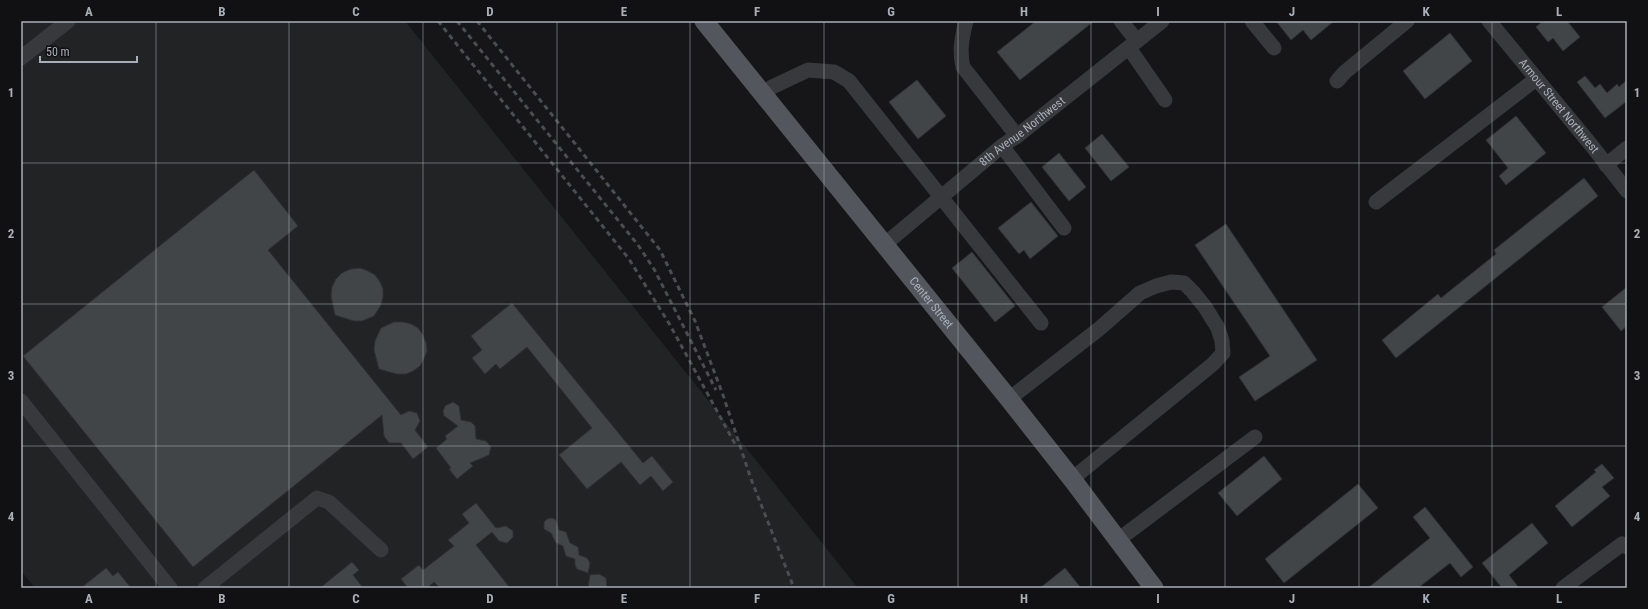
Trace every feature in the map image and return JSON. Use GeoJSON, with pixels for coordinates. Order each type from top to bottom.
{"type":"FeatureCollection","features":[{"type":"Feature","properties":{"kind":"main road","name":"Center Street"},"geometry":{"type":"LineString","coordinates":[[704,21],[1009,399],[1072,479],[1154,588]]}},
{"type":"Feature","properties":{"kind":"street"},"geometry":{"type":"LineString","coordinates":[[21,58],[68,21]]}},
{"type":"Feature","properties":{"kind":"street"},"geometry":{"type":"LineString","coordinates":[[966,21],[961,40],[960,56],[963,67],[1017,136]]}},
{"type":"Feature","properties":{"kind":"street"},"geometry":{"type":"LineString","coordinates":[[1120,21],[1165,100]]}},
{"type":"Feature","properties":{"kind":"street","name":"8th Avenue Northwest"},"geometry":{"type":"LineString","coordinates":[[884,245],[1002,146],[1017,136],[1162,21]]}},
{"type":"Feature","properties":{"kind":"street"},"geometry":{"type":"LineString","coordinates":[[1252,21],[1274,48]]}},
{"type":"Feature","properties":{"kind":"street"},"geometry":{"type":"LineString","coordinates":[[1337,81],[1345,72],[1407,21]]}},
{"type":"Feature","properties":{"kind":"street","name":"Armour Street Northwest"},"geometry":{"type":"LineString","coordinates":[[1489,21],[1627,191]]}},
{"type":"Feature","properties":{"kind":"street"},"geometry":{"type":"LineString","coordinates":[[763,95],[772,87],[808,70],[834,72],[849,81],[1041,324]]}},
{"type":"Feature","properties":{"kind":"street"},"geometry":{"type":"LineString","coordinates":[[1376,202],[1536,79]]}},
{"type":"Feature","properties":{"kind":"street"},"geometry":{"type":"LineString","coordinates":[[1002,146],[1064,228]]}},
{"type":"Feature","properties":{"kind":"street"},"geometry":{"type":"LineString","coordinates":[[1606,165],[1627,148]]}},
{"type":"Feature","properties":{"kind":"street"},"geometry":{"type":"LineString","coordinates":[[1009,399],[1099,329],[1140,293],[1156,286],[1171,282],[1184,283],[1194,292],[1218,328],[1222,341],[1223,353],[1213,364],[1072,479]]}},
{"type":"Feature","properties":{"kind":"street"},"geometry":{"type":"LineString","coordinates":[[21,401],[170,588]]}},
{"type":"Feature","properties":{"kind":"street"},"geometry":{"type":"LineString","coordinates":[[1118,540],[1255,437]]}},
{"type":"Feature","properties":{"kind":"street"},"geometry":{"type":"LineString","coordinates":[[205,588],[317,498],[329,502],[381,550]]}},
{"type":"Feature","properties":{"kind":"street"},"geometry":{"type":"LineString","coordinates":[[1564,588],[1622,544],[1627,547]]}},
{"type":"Feature","properties":{"kind":"shaded area"},"geometry":{"type":"Polygon","coordinates":[[[21,21],[405,21],[858,588],[35,588],[21,571],[21,21]]]}},
{"type":"Feature","properties":{"kind":"building"},"geometry":{"type":"Polygon","coordinates":[[[1036,21],[1094,21],[1020,80],[997,52],[1036,21]]]}},
{"type":"Feature","properties":{"kind":"building"},"geometry":{"type":"Polygon","coordinates":[[[1276,21],[1334,21],[1311,40],[1303,30],[1291,40],[1276,21]]]}},
{"type":"Feature","properties":{"kind":"building"},"geometry":{"type":"Polygon","coordinates":[[[1543,21],[1567,21],[1580,37],[1563,51],[1553,38],[1548,42],[1536,27],[1543,21]]]}},
{"type":"Feature","properties":{"kind":"building"},"geometry":{"type":"Polygon","coordinates":[[[1450,33],[1472,61],[1425,99],[1403,71],[1450,33]]]}},
{"type":"Feature","properties":{"kind":"building"},"geometry":{"type":"Polygon","coordinates":[[[1585,76],[1595,88],[1600,84],[1607,93],[1617,84],[1619,87],[1627,80],[1627,101],[1605,118],[1577,82],[1585,76]]]}},
{"type":"Feature","properties":{"kind":"building"},"geometry":{"type":"Polygon","coordinates":[[[917,80],[946,116],[918,139],[889,102],[917,80]]]}},
{"type":"Feature","properties":{"kind":"building"},"geometry":{"type":"Polygon","coordinates":[[[1516,116],[1546,153],[1506,185],[1499,176],[1508,168],[1486,140],[1516,116]]]}},
{"type":"Feature","properties":{"kind":"building"},"geometry":{"type":"Polygon","coordinates":[[[1102,134],[1129,167],[1111,181],[1085,148],[1102,134]]]}},
{"type":"Feature","properties":{"kind":"building"},"geometry":{"type":"Polygon","coordinates":[[[1059,153],[1086,187],[1069,201],[1042,167],[1059,153]]]}},
{"type":"Feature","properties":{"kind":"building"},"geometry":{"type":"Polygon","coordinates":[[[254,170],[298,226],[268,250],[401,415],[409,411],[417,413],[420,421],[415,430],[428,447],[413,459],[401,443],[389,443],[384,436],[382,415],[193,567],[23,356],[254,170]]]}},
{"type":"Feature","properties":{"kind":"building"},"geometry":{"type":"Polygon","coordinates":[[[1584,178],[1598,196],[1396,358],[1382,340],[1438,294],[1441,298],[1496,254],[1494,250],[1584,178]]]}},
{"type":"Feature","properties":{"kind":"building"},"geometry":{"type":"Polygon","coordinates":[[[1031,202],[1058,236],[1030,259],[1024,250],[1019,254],[998,228],[1031,202]]]}},
{"type":"Feature","properties":{"kind":"building"},"geometry":{"type":"Polygon","coordinates":[[[1226,224],[1317,360],[1255,401],[1239,377],[1270,356],[1195,245],[1226,224]]]}},
{"type":"Feature","properties":{"kind":"building"},"geometry":{"type":"Polygon","coordinates":[[[972,252],[1015,306],[995,322],[952,268],[972,252]]]}},
{"type":"Feature","properties":{"kind":"building"},"geometry":{"type":"Polygon","coordinates":[[[360,268],[375,275],[383,289],[383,297],[381,305],[374,316],[362,321],[354,321],[335,315],[331,296],[332,287],[336,279],[342,273],[351,269],[360,268]]]}},
{"type":"Feature","properties":{"kind":"building"},"geometry":{"type":"Polygon","coordinates":[[[1627,287],[1627,326],[1621,331],[1602,307],[1627,287]]]}},
{"type":"Feature","properties":{"kind":"building"},"geometry":{"type":"Polygon","coordinates":[[[512,303],[643,463],[652,456],[673,482],[663,491],[651,476],[640,485],[621,462],[587,489],[559,455],[592,428],[527,347],[500,369],[496,364],[485,374],[472,358],[482,350],[471,336],[512,303]]]}},
{"type":"Feature","properties":{"kind":"building"},"geometry":{"type":"Polygon","coordinates":[[[394,322],[411,324],[418,328],[426,343],[427,351],[420,366],[406,374],[397,374],[379,369],[374,350],[375,341],[381,328],[394,322]]]}},
{"type":"Feature","properties":{"kind":"building"},"geometry":{"type":"Polygon","coordinates":[[[453,402],[459,406],[461,420],[471,422],[475,426],[476,439],[486,441],[491,447],[489,455],[470,463],[473,466],[457,479],[449,469],[451,468],[436,448],[447,439],[445,436],[458,426],[443,415],[445,406],[453,402]]]}},
{"type":"Feature","properties":{"kind":"building"},"geometry":{"type":"Polygon","coordinates":[[[1264,456],[1282,479],[1237,516],[1218,493],[1264,456]]]}},
{"type":"Feature","properties":{"kind":"building"},"geometry":{"type":"Polygon","coordinates":[[[1602,464],[1614,478],[1602,487],[1610,496],[1572,527],[1555,506],[1596,472],[1594,470],[1602,464]]]}},
{"type":"Feature","properties":{"kind":"building"},"geometry":{"type":"Polygon","coordinates":[[[1358,484],[1378,508],[1284,583],[1265,559],[1358,484]]]}},
{"type":"Feature","properties":{"kind":"building"},"geometry":{"type":"Polygon","coordinates":[[[476,503],[496,528],[506,526],[513,531],[513,537],[507,543],[499,541],[492,532],[476,545],[510,588],[440,588],[434,582],[427,588],[408,588],[401,579],[419,565],[423,570],[454,546],[448,540],[469,523],[462,514],[476,503]]]}},
{"type":"Feature","properties":{"kind":"building"},"geometry":{"type":"Polygon","coordinates":[[[1425,507],[1473,567],[1461,577],[1450,563],[1418,588],[1368,588],[1430,538],[1413,517],[1425,507]]]}},
{"type":"Feature","properties":{"kind":"building"},"geometry":{"type":"Polygon","coordinates":[[[552,518],[556,520],[559,530],[566,532],[570,543],[578,547],[579,555],[587,558],[590,563],[588,573],[577,569],[575,559],[566,556],[563,546],[556,543],[551,533],[544,529],[544,522],[547,519],[552,518]]]}},
{"type":"Feature","properties":{"kind":"building"},"geometry":{"type":"Polygon","coordinates":[[[1532,523],[1548,543],[1509,575],[1519,588],[1502,588],[1482,563],[1532,523]]]}},
{"type":"Feature","properties":{"kind":"building"},"geometry":{"type":"Polygon","coordinates":[[[352,562],[359,570],[353,575],[363,588],[320,588],[352,562]]]}},
{"type":"Feature","properties":{"kind":"building"},"geometry":{"type":"Polygon","coordinates":[[[106,568],[113,576],[118,572],[131,588],[81,588],[106,568]]]}},
{"type":"Feature","properties":{"kind":"building"},"geometry":{"type":"Polygon","coordinates":[[[1065,568],[1081,588],[1040,588],[1065,568]]]}},
{"type":"Feature","properties":{"kind":"building"},"geometry":{"type":"Polygon","coordinates":[[[599,574],[606,578],[607,588],[588,588],[590,575],[599,574]]]}},
{"type":"Feature","properties":{"kind":"railway"},"geometry":{"type":"LineString","coordinates":[[438,21],[629,259],[670,325],[735,444]]}},
{"type":"Feature","properties":{"kind":"railway"},"geometry":{"type":"LineString","coordinates":[[457,21],[638,245],[654,269],[716,390]]}},
{"type":"Feature","properties":{"kind":"railway"},"geometry":{"type":"LineString","coordinates":[[477,21],[660,250],[695,321],[723,395],[751,479],[794,588]]}}]}
